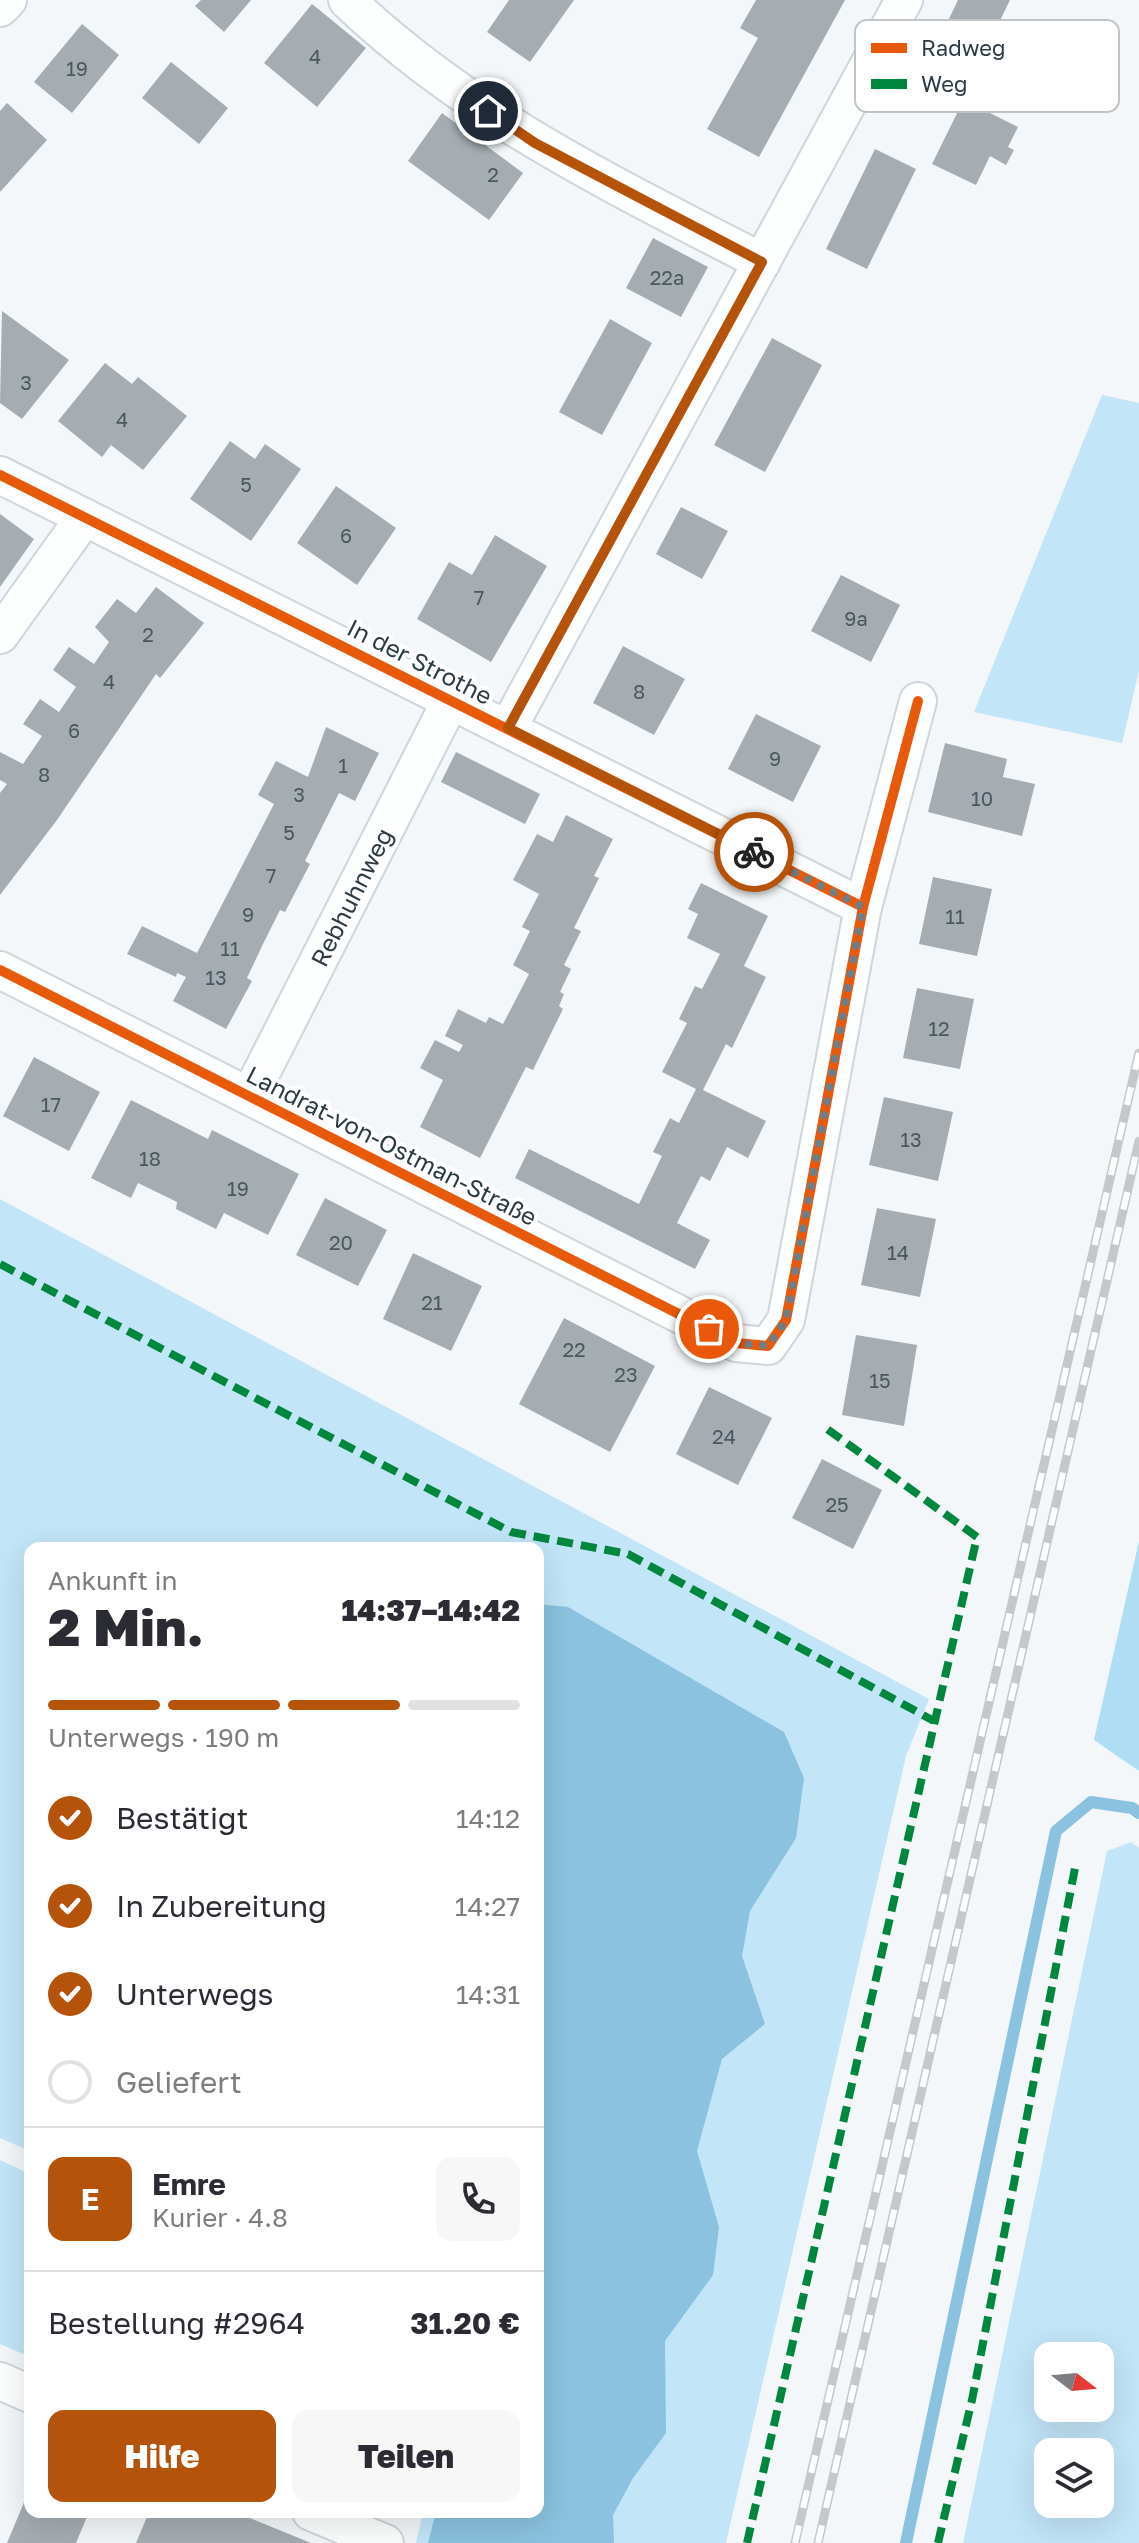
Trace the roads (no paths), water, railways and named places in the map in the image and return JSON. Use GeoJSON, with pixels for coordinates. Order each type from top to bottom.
{"type":"FeatureCollection","features":[{"type":"Feature","properties":{"kind":"street"},"geometry":{"type":"LineString","coordinates":[[0,8],[8,0]]}},
{"type":"Feature","properties":{"kind":"street"},"geometry":{"type":"LineString","coordinates":[[347,0],[395,46],[535,143],[762,262]]}},
{"type":"Feature","properties":{"kind":"street"},"geometry":{"type":"LineString","coordinates":[[893,20],[904,0]]}},
{"type":"Feature","properties":{"kind":"street"},"geometry":{"type":"LineString","coordinates":[[508,728],[855,90]]}},
{"type":"Feature","properties":{"kind":"street","name":"In der Strothe"},"geometry":{"type":"LineString","coordinates":[[0,475],[452,698],[863,907]]}},
{"type":"Feature","properties":{"kind":"street"},"geometry":{"type":"LineString","coordinates":[[0,635],[84,518]]}},
{"type":"Feature","properties":{"kind":"street","name":"Rebhuhnweg"},"geometry":{"type":"LineString","coordinates":[[250,1095],[452,698]]}},
{"type":"Feature","properties":{"kind":"street"},"geometry":{"type":"LineString","coordinates":[[863,907],[918,701]]}},
{"type":"Feature","properties":{"kind":"street","name":"Landrat-von-Ostman-Straße"},"geometry":{"type":"LineString","coordinates":[[0,970],[736,1343],[768,1346],[786,1320],[863,907]]}},
{"type":"Feature","properties":{"kind":"street"},"geometry":{"type":"LineString","coordinates":[[0,2381],[24,2391]]}},
{"type":"Feature","properties":{"kind":"street"},"geometry":{"type":"LineString","coordinates":[[325,2518],[385,2543]]}},
{"type":"Feature","properties":{"kind":"waterway"},"geometry":{"type":"LineString","coordinates":[[906,2543],[1056,1831],[1091,1802],[1132,1808],[1139,1813]]}},
{"type":"Feature","properties":{"kind":"railway"},"geometry":{"type":"LineString","coordinates":[[795,2543],[1139,1053]]}},
{"type":"Feature","properties":{"kind":"railway"},"geometry":{"type":"LineString","coordinates":[[818,2543],[1139,1141]]}}]}
